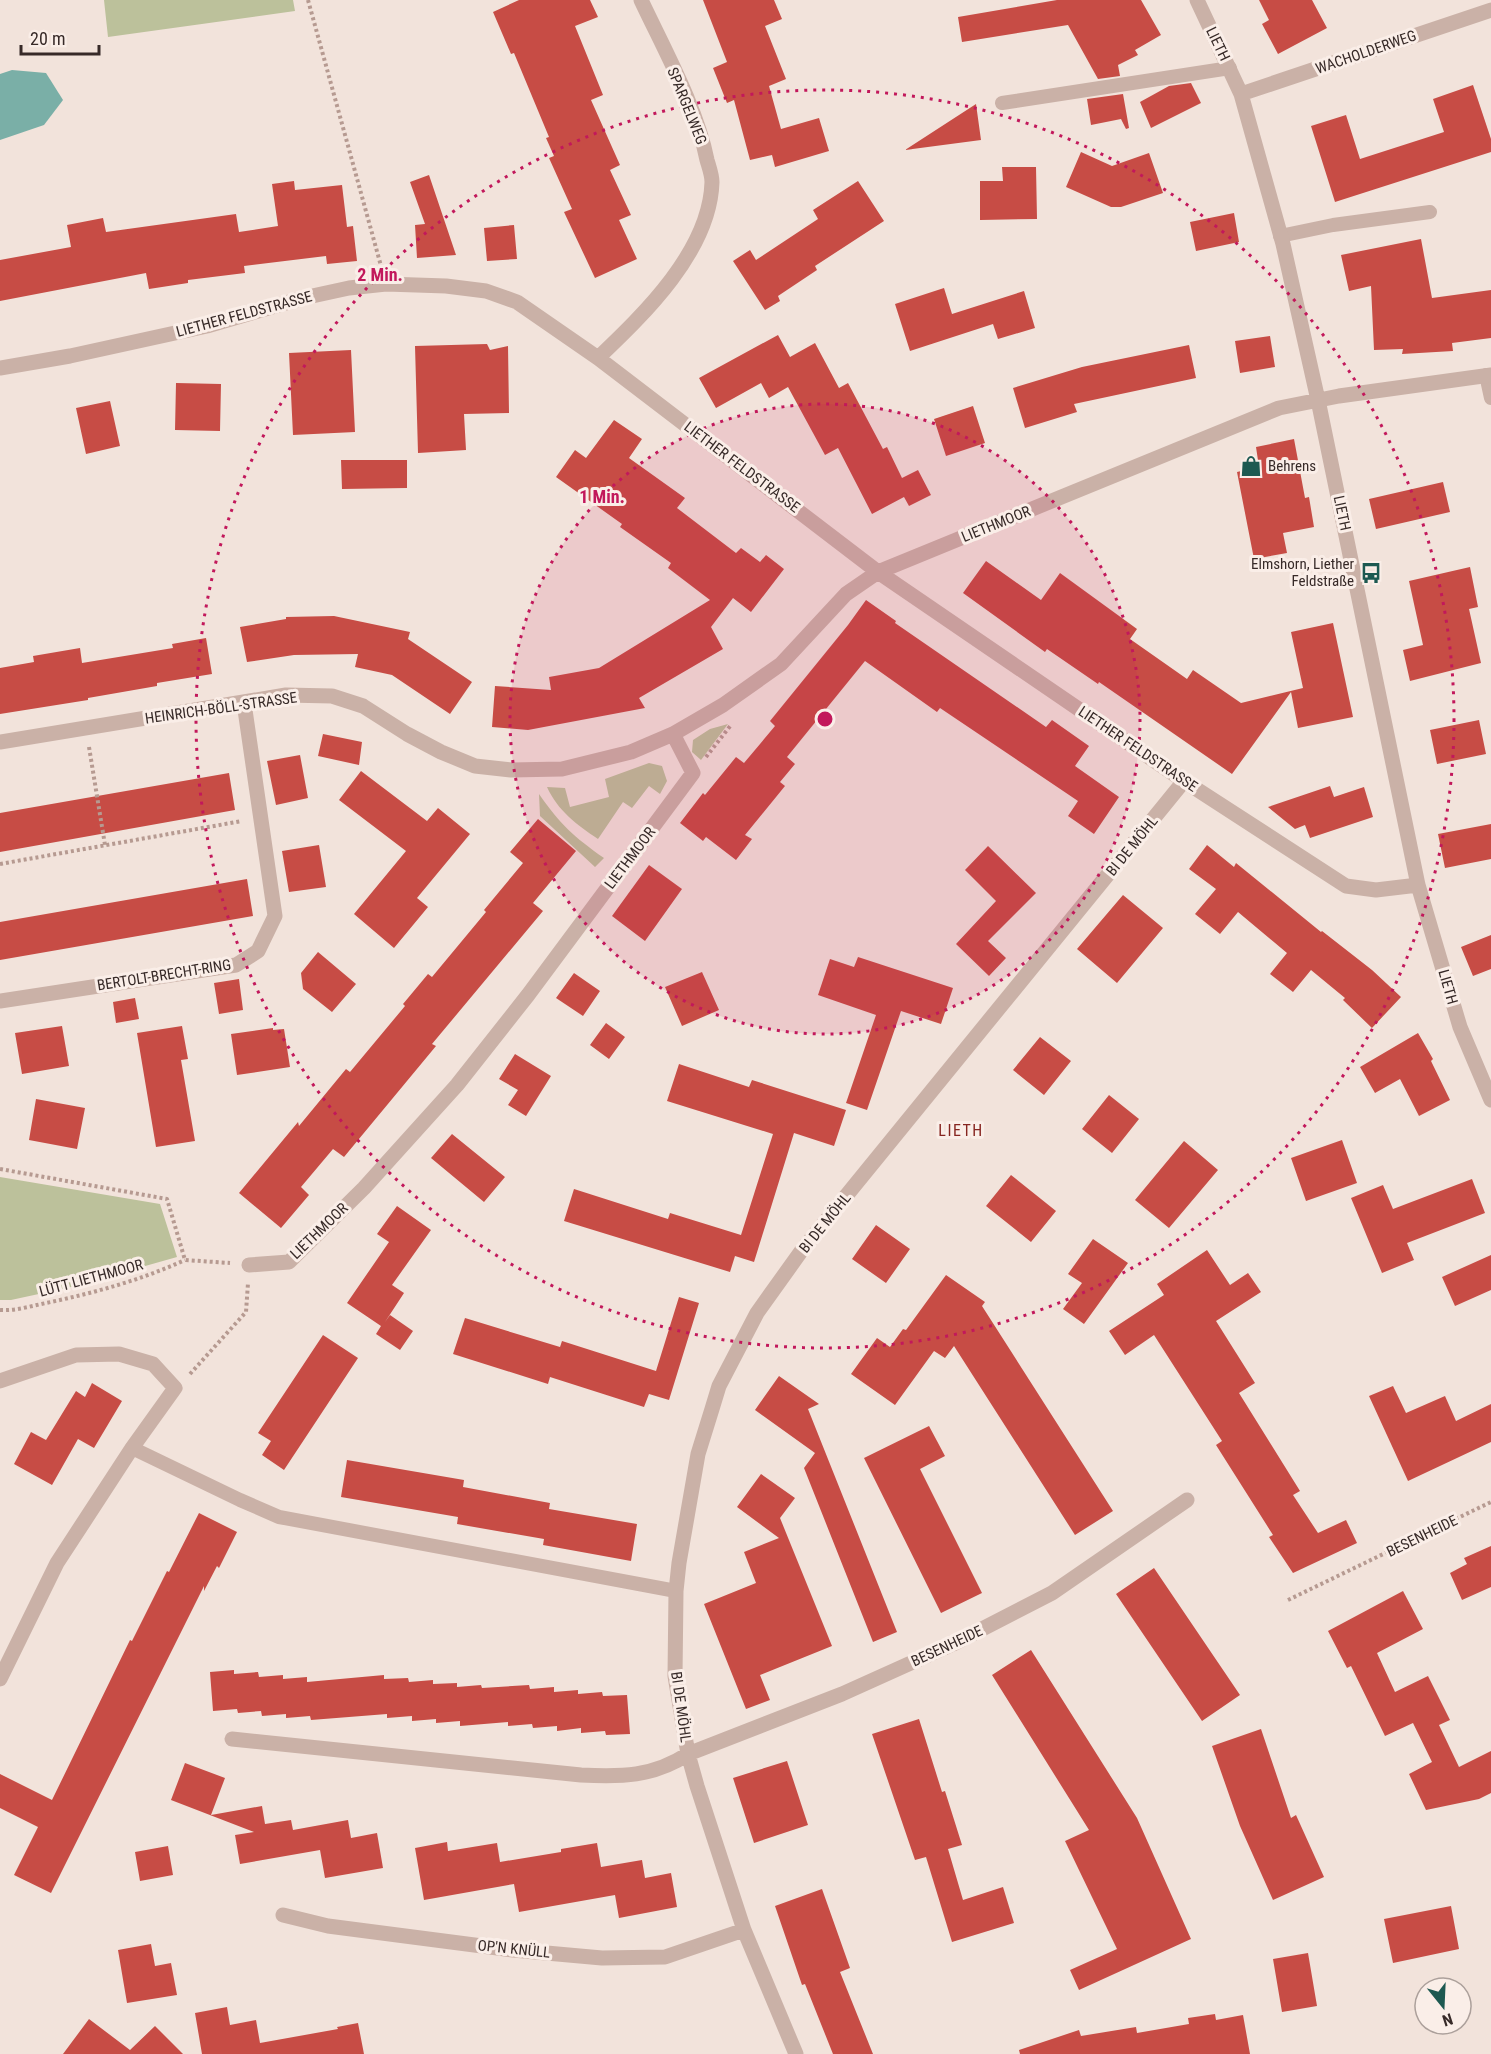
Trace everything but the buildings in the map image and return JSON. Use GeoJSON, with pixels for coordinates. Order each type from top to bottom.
{"type":"FeatureCollection","features":[{"type":"Feature","properties":{"kind":"street","name":"SPARGELWEG"},"geometry":{"type":"LineString","coordinates":[[598,358],[637,321],[669,285],[704,225],[712,182],[702,134],[641,0]]}},
{"type":"Feature","properties":{"kind":"street","name":"LIETH"},"geometry":{"type":"LineString","coordinates":[[1197,0],[1241,94],[1280,236],[1318,400],[1418,885],[1460,1027],[1491,1100]]}},
{"type":"Feature","properties":{"kind":"street","name":"WACHOLDERWEG"},"geometry":{"type":"LineString","coordinates":[[1241,94],[1491,10]]}},
{"type":"Feature","properties":{"kind":"street","name":"LIETHER FELDSTRASSE"},"geometry":{"type":"LineString","coordinates":[[0,368],[70,356],[207,326],[303,298],[349,288],[386,284],[446,286],[486,291],[518,302],[598,358],[878,572],[1184,781],[1346,886],[1376,890],[1418,885]]}},
{"type":"Feature","properties":{"kind":"street","name":"LIETHMOOR"},"geometry":{"type":"LineString","coordinates":[[249,1265],[289,1262],[364,1188],[457,1085],[528,995],[693,773],[673,734],[723,705],[781,664],[846,594],[878,572],[1279,408],[1318,400],[1488,375]]}},
{"type":"Feature","properties":{"kind":"street","name":"HEINRICH-BÖLL-STRASSE"},"geometry":{"type":"LineString","coordinates":[[0,742],[286,695],[332,696],[363,706],[441,752],[475,766],[511,770],[562,769],[631,752],[673,734]]}},
{"type":"Feature","properties":{"kind":"street","name":"BERTOLT-BRECHT-RING"},"geometry":{"type":"LineString","coordinates":[[0,1001],[236,965],[258,951],[275,916],[244,703]]}},
{"type":"Feature","properties":{"kind":"street","name":"BI DE MÖHL"},"geometry":{"type":"LineString","coordinates":[[796,2054],[744,1930],[688,1754],[675,1676],[676,1592],[687,1515],[699,1454],[719,1386],[757,1313],[802,1250],[1184,781]]}},
{"type":"Feature","properties":{"kind":"street"},"geometry":{"type":"LineString","coordinates":[[0,1381],[76,1355],[119,1354],[153,1364],[176,1388],[132,1448],[57,1563],[0,1679]]}},
{"type":"Feature","properties":{"kind":"street","name":"BESENHEIDE"},"geometry":{"type":"LineString","coordinates":[[688,1754],[842,1694],[953,1644],[1052,1593],[1187,1500]]}},
{"type":"Feature","properties":{"kind":"street","name":"BI DE MÖHL"},"geometry":{"type":"LineString","coordinates":[[232,1739],[581,1775],[623,1777],[670,1766],[688,1754]]}},
{"type":"Feature","properties":{"kind":"street","name":"OP'N KNÜLL"},"geometry":{"type":"LineString","coordinates":[[283,1915],[328,1926],[513,1950],[602,1958],[665,1957],[744,1930]]}},
{"type":"Feature","properties":{"kind":"lane"},"geometry":{"type":"LineString","coordinates":[[1002,103],[1230,68]]}},
{"type":"Feature","properties":{"kind":"lane"},"geometry":{"type":"LineString","coordinates":[[1280,236],[1333,225],[1430,212]]}},
{"type":"Feature","properties":{"kind":"lane"},"geometry":{"type":"LineString","coordinates":[[1488,375],[1491,399]]}},
{"type":"Feature","properties":{"kind":"lane"},"geometry":{"type":"LineString","coordinates":[[132,1448],[279,1517],[676,1592]]}},
{"type":"Feature","properties":{"kind":"path"},"geometry":{"type":"LineString","coordinates":[[308,0],[386,284]]}},
{"type":"Feature","properties":{"kind":"path"},"geometry":{"type":"LineString","coordinates":[[86,729],[105,845]]}},
{"type":"Feature","properties":{"kind":"path"},"geometry":{"type":"LineString","coordinates":[[0,864],[260,818]]}},
{"type":"Feature","properties":{"kind":"path"},"geometry":{"type":"LineString","coordinates":[[0,1169],[167,1199],[185,1260],[249,1265],[246,1311],[176,1388]]}},
{"type":"Feature","properties":{"kind":"path","name":"LÜTT LIETHMOOR"},"geometry":{"type":"LineString","coordinates":[[0,1310],[12,1310],[75,1297],[159,1271],[185,1260]]}},
{"type":"Feature","properties":{"kind":"path","name":"BESENHEIDE"},"geometry":{"type":"LineString","coordinates":[[1288,1600],[1491,1502]]}},
{"type":"Feature","properties":{"kind":"green space"},"geometry":{"type":"Polygon","coordinates":[[[104,0],[293,0],[295,11],[108,37],[104,0]]]}},
{"type":"Feature","properties":{"kind":"green space"},"geometry":{"type":"Polygon","coordinates":[[[728,724],[701,760],[692,752],[693,740],[710,729],[728,724]]]}},
{"type":"Feature","properties":{"kind":"green space"},"geometry":{"type":"Polygon","coordinates":[[[649,763],[662,766],[667,781],[660,794],[649,786],[632,808],[623,802],[598,839],[569,817],[551,796],[547,787],[565,788],[570,807],[609,797],[605,779],[649,763]]]}},
{"type":"Feature","properties":{"kind":"green space"},"geometry":{"type":"Polygon","coordinates":[[[539,794],[568,829],[604,858],[595,867],[540,816],[539,794]]]}},
{"type":"Feature","properties":{"kind":"green space"},"geometry":{"type":"Polygon","coordinates":[[[0,1177],[160,1204],[177,1257],[71,1287],[11,1300],[0,1300],[0,1177]]]}},
{"type":"Feature","properties":{"kind":"water"},"geometry":{"type":"Polygon","coordinates":[[[12,70],[46,73],[63,100],[44,125],[0,140],[0,74],[12,70]]]}},
{"type":"Feature","properties":{"kind":"place","name":"Behrens"},"geometry":{"type":"Point","coordinates":[1251,466]}},
{"type":"Feature","properties":{"kind":"place","name":"Elmshorn, Liether Feldstraße"},"geometry":{"type":"Point","coordinates":[1371,573]}},
{"type":"Feature","properties":{"kind":"district","name":"LIETH"},"geometry":{"type":"Point","coordinates":[961,1130]}}]}
